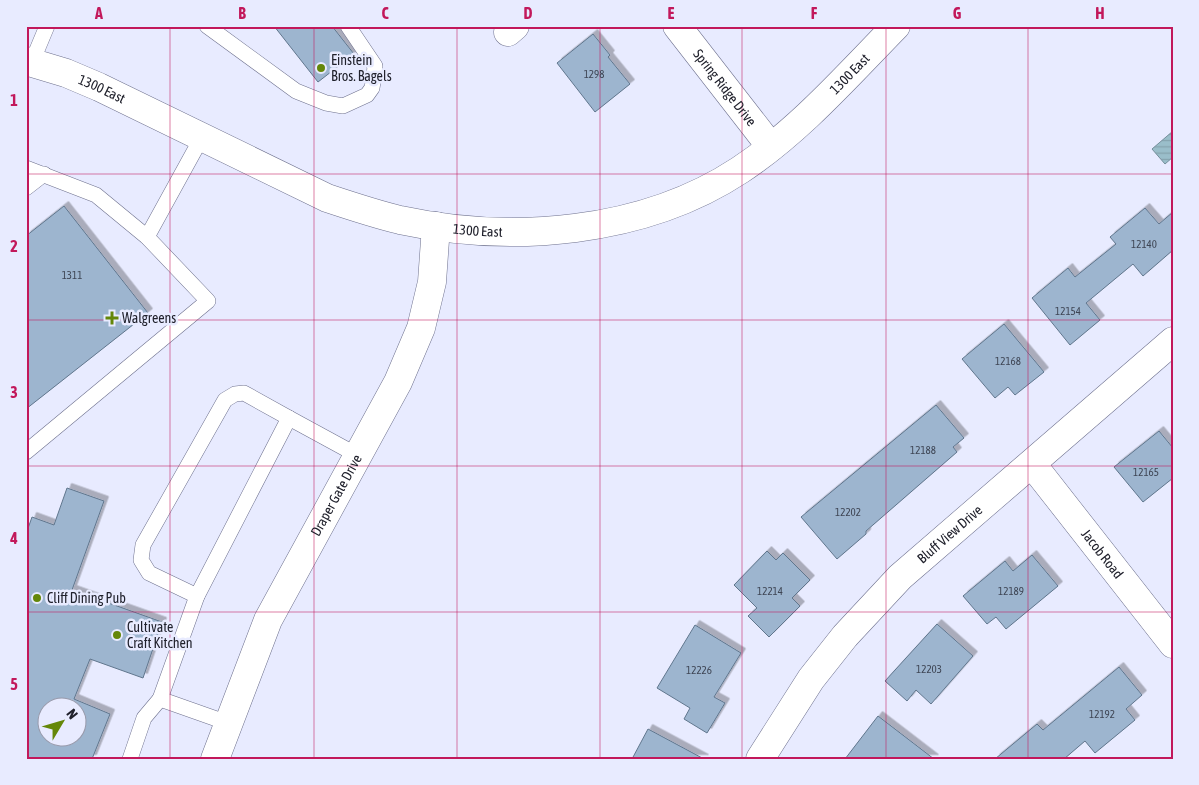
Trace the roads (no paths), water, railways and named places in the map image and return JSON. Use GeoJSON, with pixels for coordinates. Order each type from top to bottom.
{"type":"FeatureCollection","features":[{"type":"Feature","properties":{"kind":"street","name":"Spring Ridge Drive"},"geometry":{"type":"LineString","coordinates":[[677,26],[771,147]]}},
{"type":"Feature","properties":{"kind":"street","name":"1300 East"},"geometry":{"type":"LineString","coordinates":[[29,62],[66,73],[99,87],[327,198],[363,210],[399,220],[436,226],[472,230],[546,231],[620,220],[682,200],[740,170],[794,128],[896,26]]}},
{"type":"Feature","properties":{"kind":"street","name":"Draper Gate Drive"},"geometry":{"type":"LineString","coordinates":[[215,759],[268,620],[398,382],[421,328],[432,282],[436,226]]}},
{"type":"Feature","properties":{"kind":"street","name":"Bluff View Drive"},"geometry":{"type":"LineString","coordinates":[[760,759],[811,679],[845,636],[900,578],[1173,340]]}},
{"type":"Feature","properties":{"kind":"street","name":"Jacob Road"},"geometry":{"type":"LineString","coordinates":[[1032,464],[1173,644]]}},
{"type":"Feature","properties":{"kind":"lane"},"geometry":{"type":"LineString","coordinates":[[29,62],[47,26]]}},
{"type":"Feature","properties":{"kind":"lane"},"geometry":{"type":"LineString","coordinates":[[207,26],[296,91],[326,103],[343,106],[367,95],[372,88],[375,66],[348,26]]}},
{"type":"Feature","properties":{"kind":"lane"},"geometry":{"type":"LineString","coordinates":[[147,237],[202,137]]}},
{"type":"Feature","properties":{"kind":"lane"},"geometry":{"type":"LineString","coordinates":[[26,188],[33,170],[96,195],[147,237],[208,301],[26,452]]}},
{"type":"Feature","properties":{"kind":"lane"},"geometry":{"type":"LineString","coordinates":[[197,596],[149,572],[141,560],[143,545],[225,400],[235,394],[244,393],[358,455]]}},
{"type":"Feature","properties":{"kind":"lane"},"geometry":{"type":"LineString","coordinates":[[130,759],[144,718],[160,699],[197,596],[289,418]]}},
{"type":"Feature","properties":{"kind":"lane"},"geometry":{"type":"LineString","coordinates":[[160,699],[228,723]]}},
{"type":"Feature","properties":{"kind":"water"},"geometry":{"type":"Polygon","coordinates":[[[1173,131],[1173,157],[1165,164],[1152,149],[1173,131]]]}},
{"type":"Feature","properties":{"kind":"place","name":"Einstein Bros. Bagels"},"geometry":{"type":"Point","coordinates":[321,68]}},
{"type":"Feature","properties":{"kind":"place","name":"Walgreens"},"geometry":{"type":"Point","coordinates":[112,318]}},
{"type":"Feature","properties":{"kind":"place","name":"Cliff Dining Pub"},"geometry":{"type":"Point","coordinates":[37,598]}},
{"type":"Feature","properties":{"kind":"place","name":"Cultivate Craft Kitchen"},"geometry":{"type":"Point","coordinates":[117,635]}}]}
